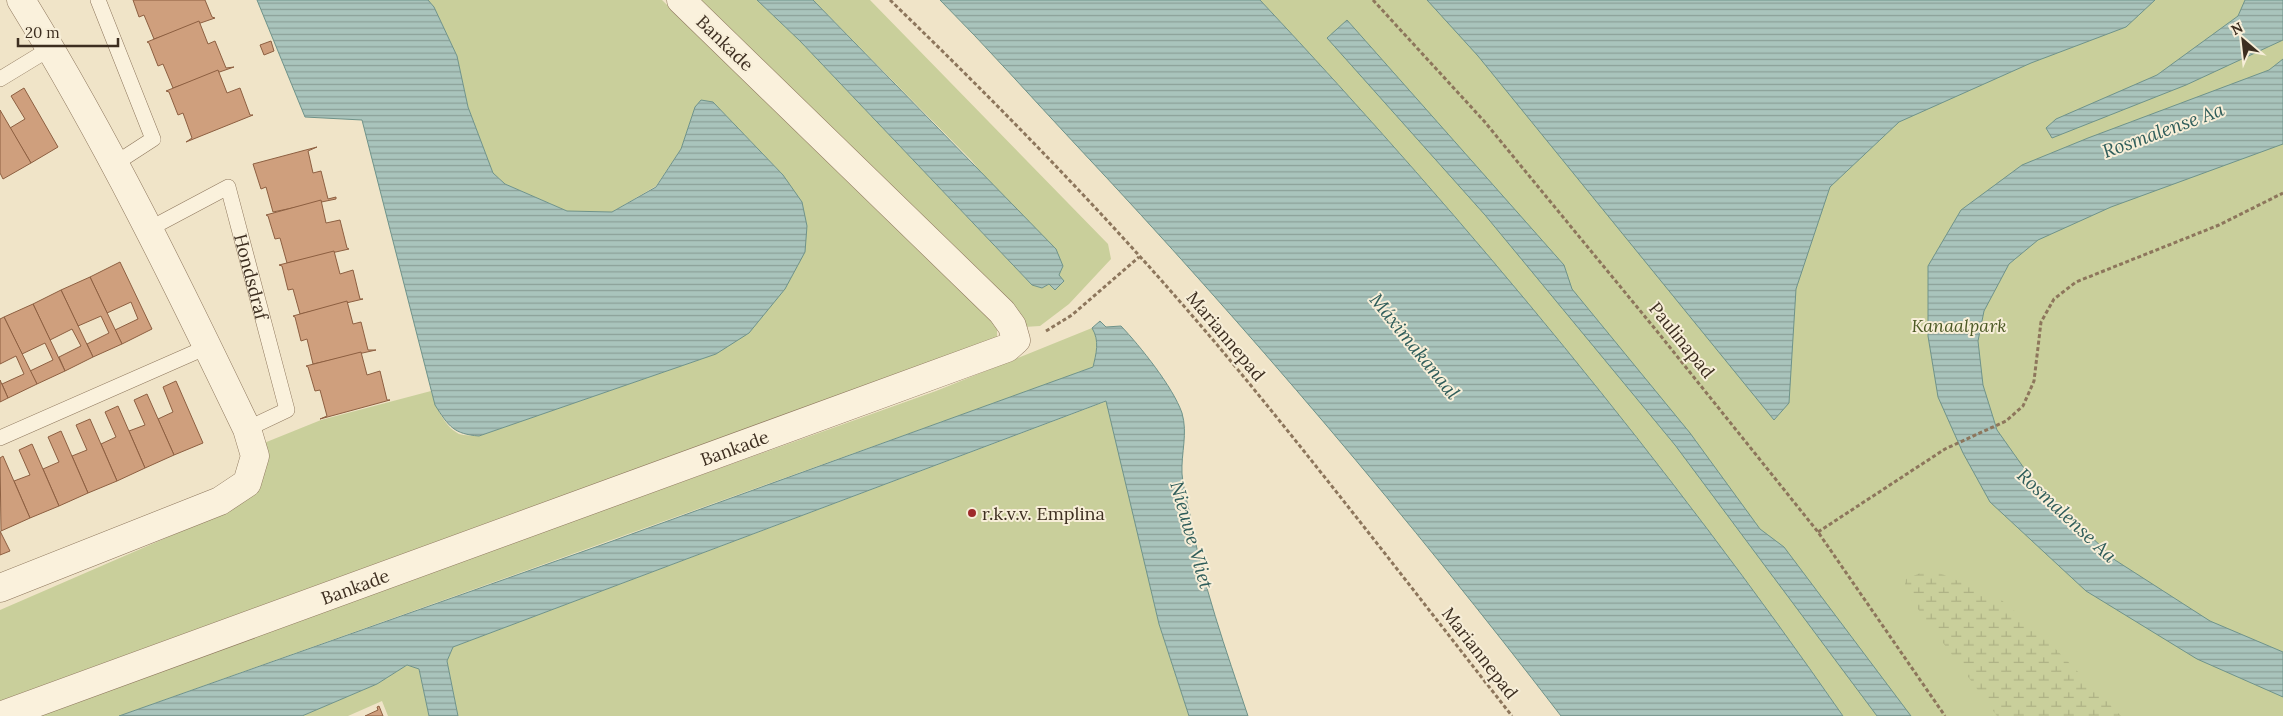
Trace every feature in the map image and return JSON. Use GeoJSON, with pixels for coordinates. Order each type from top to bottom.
{"type":"FeatureCollection","features":[{"type":"Feature","properties":{"kind":"street"},"geometry":{"type":"LineString","coordinates":[[0,588],[220,501],[247,483],[255,456],[247,429],[150,229],[116,163],[51,48],[21,0]]}},
{"type":"Feature","properties":{"kind":"street","name":"Bankade"},"geometry":{"type":"LineString","coordinates":[[0,716],[1007,348],[1016,340],[1012,326],[1002,312],[681,0]]}},
{"type":"Feature","properties":{"kind":"lane"},"geometry":{"type":"LineString","coordinates":[[98,0],[153,139],[116,163]]}},
{"type":"Feature","properties":{"kind":"lane"},"geometry":{"type":"LineString","coordinates":[[0,79],[51,48]]}},
{"type":"Feature","properties":{"kind":"lane","name":"Hondsdraf"},"geometry":{"type":"LineString","coordinates":[[150,229],[228,187],[287,410],[247,429]]}},
{"type":"Feature","properties":{"kind":"lane"},"geometry":{"type":"LineString","coordinates":[[0,438],[208,347]]}},
{"type":"Feature","properties":{"kind":"path","name":"Mariannepad"},"geometry":{"type":"LineString","coordinates":[[890,0],[1006,112],[1139,257],[1233,364],[1512,716]]}},
{"type":"Feature","properties":{"kind":"path","name":"Paulinapad"},"geometry":{"type":"LineString","coordinates":[[1373,0],[1484,121],[1656,330],[1818,532],[1946,716]]}},
{"type":"Feature","properties":{"kind":"path"},"geometry":{"type":"LineString","coordinates":[[1818,532],[1945,448],[2006,421],[2023,406],[2034,381],[2041,322],[2054,299],[2076,282],[2218,225],[2283,193]]}},
{"type":"Feature","properties":{"kind":"path"},"geometry":{"type":"LineString","coordinates":[[1016,340],[1048,331],[1072,315],[1139,257]]}},
{"type":"Feature","properties":{"kind":"green space"},"geometry":{"type":"Polygon","coordinates":[[[428,0],[662,0],[997,326],[997,337],[0,701],[0,610],[228,511],[247,497],[260,484],[265,467],[264,443],[321,420],[431,391],[438,410],[454,431],[464,435],[479,436],[716,354],[783,175],[713,102],[695,107],[681,149],[656,186],[612,212],[567,211],[505,184],[493,173],[468,107],[457,56],[434,7],[428,0]]]}},
{"type":"Feature","properties":{"kind":"green space"},"geometry":{"type":"Polygon","coordinates":[[[692,0],[757,0],[800,41],[1032,285],[1042,288],[1049,284],[1055,290],[1059,275],[972,161],[813,0],[870,0],[1108,244],[1111,259],[1069,304],[1040,326],[1024,327],[692,0]]]}},
{"type":"Feature","properties":{"kind":"green space","name":"Kanaalpark"},"geometry":{"type":"Polygon","coordinates":[[[1260,0],[2283,0],[2283,716],[1843,716],[1707,529],[1565,348],[1415,171],[1260,0]]]}},
{"type":"Feature","properties":{"kind":"green space"},"geometry":{"type":"Polygon","coordinates":[[[1092,328],[1097,342],[1093,367],[1039,387],[119,716],[28,716],[936,391],[1092,328]]]}},
{"type":"Feature","properties":{"kind":"green space","name":"r.k.v.v. Emplina"},"geometry":{"type":"Polygon","coordinates":[[[1107,401],[1159,624],[1189,716],[458,716],[447,661],[453,647],[1107,401]]]}},
{"type":"Feature","properties":{"kind":"green space"},"geometry":{"type":"Polygon","coordinates":[[[1930,569],[2000,599],[2036,629],[2121,716],[1997,716],[1904,590],[1906,579],[1930,569]]]}},
{"type":"Feature","properties":{"kind":"green space"},"geometry":{"type":"Polygon","coordinates":[[[407,665],[419,669],[429,716],[388,716],[382,701],[348,716],[302,716],[377,684],[407,665]]]}},
{"type":"Feature","properties":{"kind":"water"},"geometry":{"type":"Polygon","coordinates":[[[257,0],[428,0],[434,7],[457,56],[468,107],[493,173],[505,184],[567,211],[612,212],[656,187],[681,149],[695,107],[701,100],[713,102],[783,175],[802,202],[807,226],[805,252],[785,289],[749,333],[716,354],[479,436],[458,431],[448,424],[435,405],[362,120],[305,117],[257,0]]]}},
{"type":"Feature","properties":{"kind":"water"},"geometry":{"type":"Polygon","coordinates":[[[757,0],[813,0],[1056,249],[1063,266],[1059,275],[1064,281],[1055,290],[1049,284],[1042,288],[1032,285],[800,41],[757,0]]]}},
{"type":"Feature","properties":{"kind":"water","name":"Máximakanaal"},"geometry":{"type":"Polygon","coordinates":[[[940,0],[1260,0],[1415,171],[1565,348],[1707,529],[1843,716],[1561,716],[1445,569],[1265,354],[1141,215],[940,0]]]}},
{"type":"Feature","properties":{"kind":"water"},"geometry":{"type":"Polygon","coordinates":[[[1427,0],[2155,0],[2126,27],[2031,63],[1899,122],[1830,187],[1796,289],[1789,403],[1774,420],[1478,56],[1427,0]]]}},
{"type":"Feature","properties":{"kind":"water"},"geometry":{"type":"Polygon","coordinates":[[[2245,0],[2283,0],[2283,40],[2186,85],[2052,138],[2046,128],[2056,119],[2157,75],[2238,16],[2245,0]]]}},
{"type":"Feature","properties":{"kind":"water"},"geometry":{"type":"Polygon","coordinates":[[[1347,20],[1564,265],[1572,289],[1690,433],[1760,529],[1784,547],[1911,716],[1877,716],[1675,445],[1485,215],[1327,38],[1347,20]]]}},
{"type":"Feature","properties":{"kind":"water","name":"Rosmalense Aa"},"geometry":{"type":"Polygon","coordinates":[[[2283,59],[2283,144],[2111,207],[2038,240],[2009,264],[1984,311],[1978,341],[1983,385],[1997,430],[2031,478],[2115,560],[2210,621],[2283,652],[2283,697],[2197,659],[2086,591],[1990,502],[1963,453],[1938,397],[1928,336],[1928,266],[1961,210],[2022,165],[2088,138],[2269,70],[2283,59]]]}},
{"type":"Feature","properties":{"kind":"water","name":"Nieuwe Vliet"},"geometry":{"type":"Polygon","coordinates":[[[1100,321],[1106,327],[1121,326],[1129,334],[1164,379],[1182,413],[1184,436],[1182,474],[1195,540],[1215,616],[1248,716],[1189,716],[1159,624],[1106,401],[453,647],[447,661],[458,716],[429,716],[419,669],[407,665],[377,684],[302,716],[119,716],[607,543],[1093,367],[1097,343],[1092,328],[1100,321]]]}},
{"type":"Feature","properties":{"kind":"building"},"geometry":{"type":"Polygon","coordinates":[[[133,0],[205,0],[212,17],[215,18],[154,39],[144,15],[139,17],[133,0]]]}},
{"type":"Feature","properties":{"kind":"building"},"geometry":{"type":"Polygon","coordinates":[[[199,21],[208,44],[215,41],[226,68],[234,67],[173,88],[163,64],[158,66],[147,42],[199,21]]]}},
{"type":"Feature","properties":{"kind":"building"},"geometry":{"type":"Polygon","coordinates":[[[271,41],[274,51],[264,55],[260,45],[271,41]]]}},
{"type":"Feature","properties":{"kind":"building"},"geometry":{"type":"Polygon","coordinates":[[[218,70],[227,93],[240,88],[250,115],[253,115],[186,142],[192,138],[183,113],[178,115],[169,92],[166,91],[218,70]]]}},
{"type":"Feature","properties":{"kind":"building"},"geometry":{"type":"Polygon","coordinates":[[[24,88],[58,147],[31,163],[10,128],[25,119],[11,96],[24,88]]]}},
{"type":"Feature","properties":{"kind":"building"},"geometry":{"type":"Polygon","coordinates":[[[0,110],[31,163],[3,179],[0,173],[0,110]]]}},
{"type":"Feature","properties":{"kind":"building"},"geometry":{"type":"Polygon","coordinates":[[[317,147],[308,151],[313,173],[321,171],[328,199],[336,197],[336,199],[273,212],[266,187],[261,189],[253,164],[317,147]]]}},
{"type":"Feature","properties":{"kind":"building"},"geometry":{"type":"Polygon","coordinates":[[[321,200],[326,223],[340,220],[347,248],[349,249],[287,263],[280,238],[275,239],[268,216],[266,215],[321,200]]]}},
{"type":"Feature","properties":{"kind":"building"},"geometry":{"type":"Polygon","coordinates":[[[334,251],[340,274],[353,270],[360,299],[363,299],[300,314],[293,289],[288,290],[282,266],[279,265],[334,251]]]}},
{"type":"Feature","properties":{"kind":"building"},"geometry":{"type":"Polygon","coordinates":[[[120,262],[152,329],[122,344],[115,330],[138,319],[131,302],[107,313],[90,277],[120,262]]]}},
{"type":"Feature","properties":{"kind":"building"},"geometry":{"type":"Polygon","coordinates":[[[90,277],[122,344],[93,357],[87,344],[109,333],[101,316],[78,326],[61,290],[90,277]]]}},
{"type":"Feature","properties":{"kind":"building"},"geometry":{"type":"Polygon","coordinates":[[[61,290],[93,357],[65,371],[59,357],[81,346],[72,329],[50,340],[33,304],[61,290]]]}},
{"type":"Feature","properties":{"kind":"building"},"geometry":{"type":"Polygon","coordinates":[[[347,301],[353,324],[361,322],[368,350],[376,350],[313,364],[307,339],[301,341],[295,317],[293,316],[347,301]]]}},
{"type":"Feature","properties":{"kind":"building"},"geometry":{"type":"Polygon","coordinates":[[[33,304],[65,371],[37,384],[30,371],[53,360],[45,343],[22,354],[4,317],[33,304]]]}},
{"type":"Feature","properties":{"kind":"building"},"geometry":{"type":"Polygon","coordinates":[[[4,317],[37,384],[8,398],[2,384],[24,374],[16,356],[0,364],[0,319],[4,317]]]}},
{"type":"Feature","properties":{"kind":"building"},"geometry":{"type":"Polygon","coordinates":[[[361,352],[367,375],[380,371],[387,400],[390,400],[320,419],[327,416],[320,390],[315,391],[308,367],[306,366],[361,352]]]}},
{"type":"Feature","properties":{"kind":"building"},"geometry":{"type":"Polygon","coordinates":[[[0,380],[8,398],[0,402],[0,380]]]}},
{"type":"Feature","properties":{"kind":"building"},"geometry":{"type":"Polygon","coordinates":[[[176,381],[203,443],[174,455],[158,419],[173,412],[163,387],[176,381]]]}},
{"type":"Feature","properties":{"kind":"building"},"geometry":{"type":"Polygon","coordinates":[[[147,394],[174,455],[145,468],[129,431],[145,425],[134,400],[147,394]]]}},
{"type":"Feature","properties":{"kind":"building"},"geometry":{"type":"Polygon","coordinates":[[[118,406],[145,468],[117,481],[101,444],[116,437],[105,412],[118,406]]]}},
{"type":"Feature","properties":{"kind":"building"},"geometry":{"type":"Polygon","coordinates":[[[90,419],[117,481],[88,493],[72,456],[87,450],[76,425],[90,419]]]}},
{"type":"Feature","properties":{"kind":"building"},"geometry":{"type":"Polygon","coordinates":[[[61,431],[88,493],[59,506],[43,469],[59,462],[48,437],[61,431]]]}},
{"type":"Feature","properties":{"kind":"building"},"geometry":{"type":"Polygon","coordinates":[[[32,444],[59,506],[30,518],[14,481],[30,475],[19,450],[32,444]]]}},
{"type":"Feature","properties":{"kind":"building"},"geometry":{"type":"Polygon","coordinates":[[[3,456],[30,518],[1,531],[0,458],[3,456]]]}},
{"type":"Feature","properties":{"kind":"building"},"geometry":{"type":"Polygon","coordinates":[[[0,531],[10,551],[0,555],[0,531]]]}},
{"type":"Feature","properties":{"kind":"building"},"geometry":{"type":"Polygon","coordinates":[[[379,706],[383,716],[365,716],[378,710],[377,707],[379,706]]]}},
{"type":"Feature","properties":{"kind":"place","name":"r.k.v.v. Emplina"},"geometry":{"type":"Point","coordinates":[972,513]}}]}
